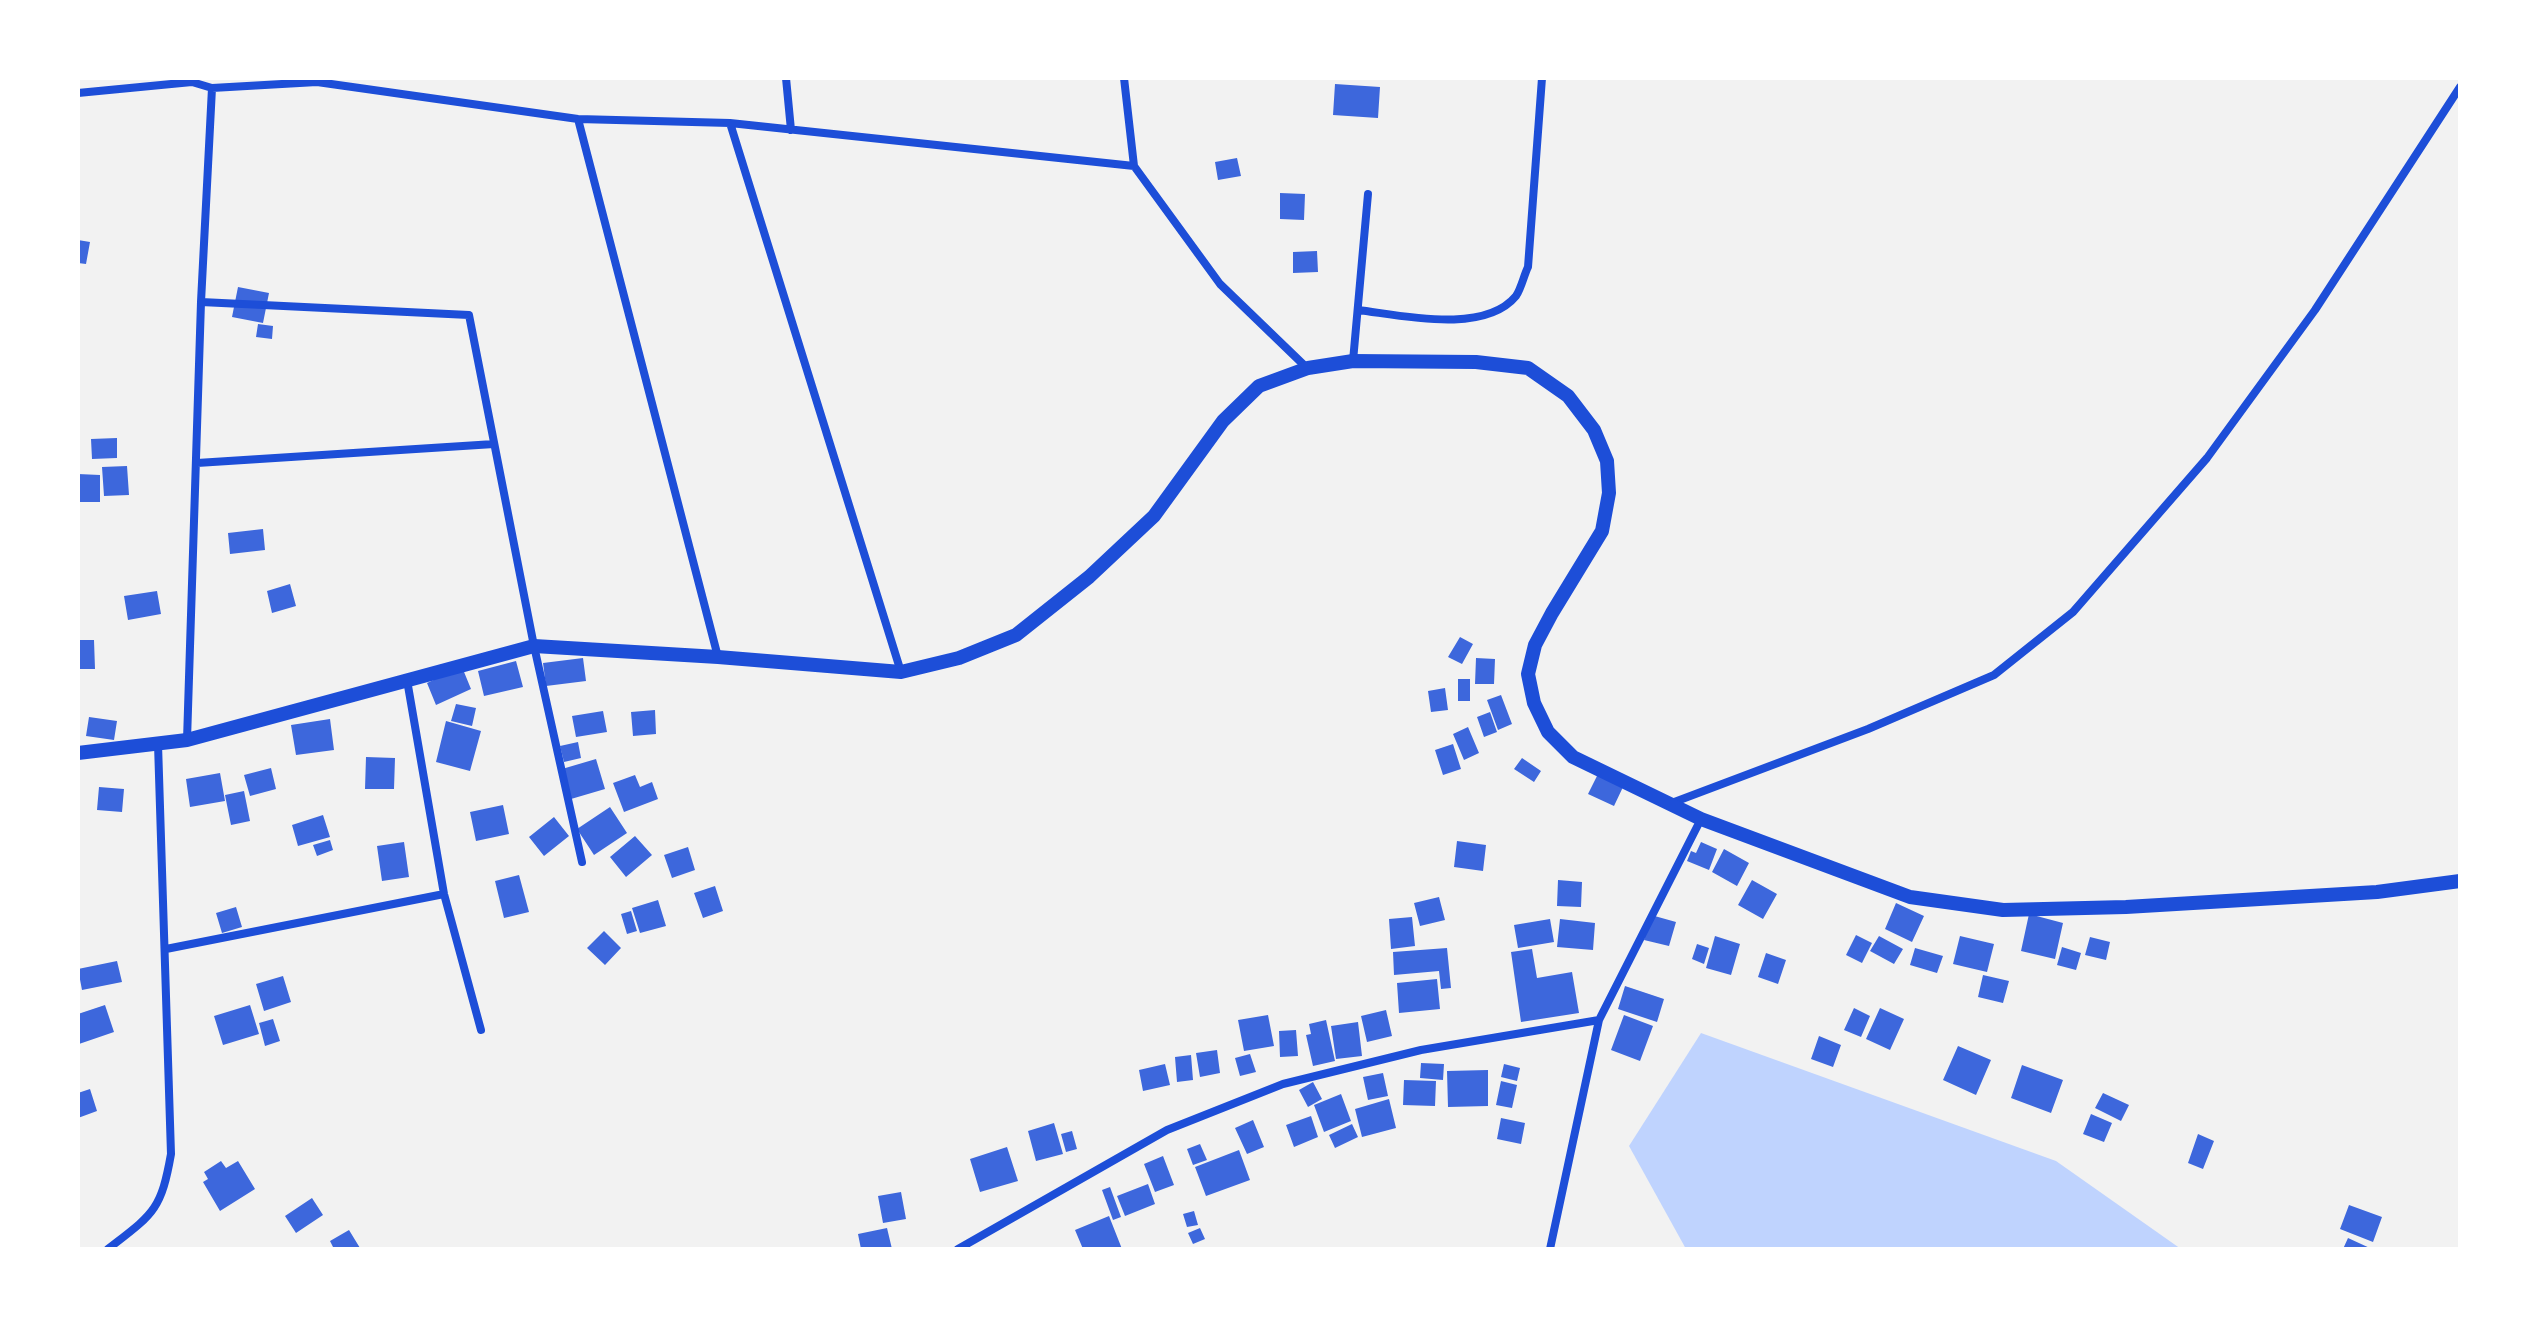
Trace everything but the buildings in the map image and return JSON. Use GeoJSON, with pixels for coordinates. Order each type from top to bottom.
{"type":"FeatureCollection","features":[{"type":"Feature","properties":{"kind":"street"},"geometry":{"type":"LineString","coordinates":[[786,78],[791,130]]}},
{"type":"Feature","properties":{"kind":"street"},"geometry":{"type":"LineString","coordinates":[[1124,78],[1134,166],[1220,284],[1308,368]]}},
{"type":"Feature","properties":{"kind":"street"},"geometry":{"type":"LineString","coordinates":[[1358,310],[1450,321],[1494,312],[1516,296],[1528,267],[1542,78]]}},
{"type":"Feature","properties":{"kind":"street"},"geometry":{"type":"LineString","coordinates":[[78,93],[192,82],[212,88],[317,82],[578,119],[730,123],[1134,166]]}},
{"type":"Feature","properties":{"kind":"street"},"geometry":{"type":"LineString","coordinates":[[1668,805],[1854,735],[1994,675],[2073,612],[2207,458],[2315,310],[2460,87]]}},
{"type":"Feature","properties":{"kind":"street"},"geometry":{"type":"LineString","coordinates":[[187,740],[201,302],[212,88]]}},
{"type":"Feature","properties":{"kind":"street"},"geometry":{"type":"LineString","coordinates":[[578,119],[718,657]]}},
{"type":"Feature","properties":{"kind":"street"},"geometry":{"type":"LineString","coordinates":[[730,123],[901,672]]}},
{"type":"Feature","properties":{"kind":"street"},"geometry":{"type":"LineString","coordinates":[[1353,361],[1368,194]]}},
{"type":"Feature","properties":{"kind":"street"},"geometry":{"type":"LineString","coordinates":[[201,302],[469,315],[534,646],[582,862]]}},
{"type":"Feature","properties":{"kind":"street"},"geometry":{"type":"LineString","coordinates":[[78,753],[187,740],[534,646],[901,672],[959,658],[1016,635],[1089,577],[1154,516],[1223,421],[1259,386],[1308,368],[1353,361],[1476,362],[1528,368],[1568,396],[1594,430],[1607,461],[1609,493],[1602,531],[1535,645],[1528,674],[1534,703],[1548,732],[1573,757],[1701,819],[1910,897],[2003,910],[2126,907],[2361,893],[2460,881]]}},
{"type":"Feature","properties":{"kind":"street"},"geometry":{"type":"LineString","coordinates":[[197,463],[494,444]]}},
{"type":"Feature","properties":{"kind":"street"},"geometry":{"type":"LineString","coordinates":[[407,680],[444,894],[481,1030]]}},
{"type":"Feature","properties":{"kind":"street"},"geometry":{"type":"LineString","coordinates":[[108,1249],[154,1212],[165,1187],[171,1154],[158,744]]}},
{"type":"Feature","properties":{"kind":"street"},"geometry":{"type":"LineString","coordinates":[[1550,1249],[1599,1020],[1701,819]]}},
{"type":"Feature","properties":{"kind":"street"},"geometry":{"type":"LineString","coordinates":[[166,949],[444,894]]}},
{"type":"Feature","properties":{"kind":"street"},"geometry":{"type":"LineString","coordinates":[[958,1249],[1167,1130],[1283,1084],[1421,1050],[1599,1020]]}},
{"type":"Feature","properties":{"kind":"water"},"geometry":{"type":"Polygon","coordinates":[[[1701,1033],[2056,1161],[2181,1249],[1686,1249],[1629,1146],[1701,1033]]]}}]}
